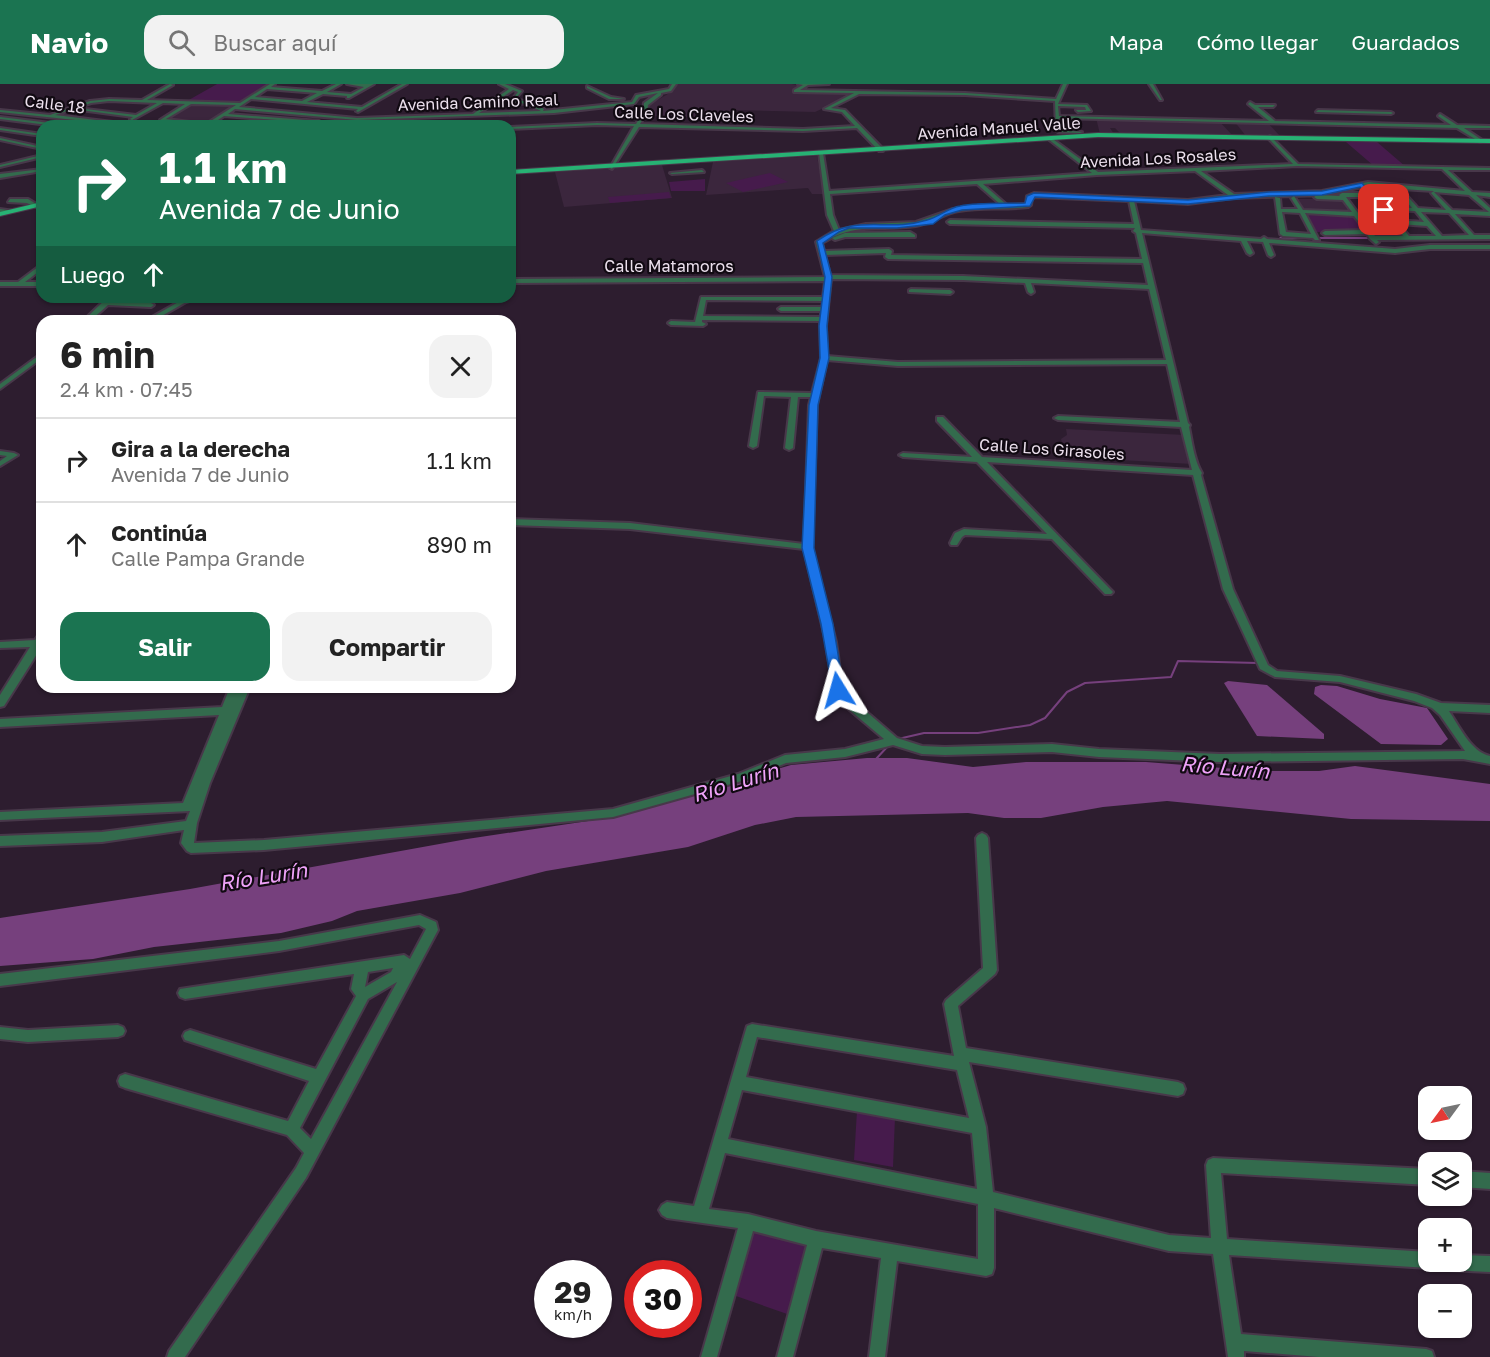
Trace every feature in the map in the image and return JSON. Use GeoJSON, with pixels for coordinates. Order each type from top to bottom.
{"type":"FeatureCollection","features":[{"type":"Feature","properties":{"kind":"main road","name":"Avenida Manuel Valle"},"geometry":{"type":"LineString","coordinates":[[516,173],[1089,136],[1490,142]]}},
{"type":"Feature","properties":{"kind":"main road","name":"Avenida Manuel Valle"},"geometry":{"type":"LineString","coordinates":[[1051,139],[1271,138],[1490,142]]}},
{"type":"Feature","properties":{"kind":"main road"},"geometry":{"type":"LineString","coordinates":[[0,213],[36,205]]}},
{"type":"Feature","properties":{"kind":"street"},"geometry":{"type":"LineString","coordinates":[[214,120],[273,84]]}},
{"type":"Feature","properties":{"kind":"street"},"geometry":{"type":"LineString","coordinates":[[269,119],[339,84]]}},
{"type":"Feature","properties":{"kind":"street"},"geometry":{"type":"LineString","coordinates":[[349,84],[371,85]]}},
{"type":"Feature","properties":{"kind":"street"},"geometry":{"type":"LineString","coordinates":[[341,120],[405,84]]}},
{"type":"Feature","properties":{"kind":"street"},"geometry":{"type":"LineString","coordinates":[[501,84],[521,92],[512,100],[536,106],[542,111]]}},
{"type":"Feature","properties":{"kind":"street"},"geometry":{"type":"LineString","coordinates":[[633,95],[670,90],[674,84]]}},
{"type":"Feature","properties":{"kind":"street"},"geometry":{"type":"LineString","coordinates":[[796,84],[827,84]]}},
{"type":"Feature","properties":{"kind":"street"},"geometry":{"type":"LineString","coordinates":[[1065,84],[1057,108],[1058,131],[1080,132],[1089,136]]}},
{"type":"Feature","properties":{"kind":"street"},"geometry":{"type":"LineString","coordinates":[[1151,84],[1161,99]]}},
{"type":"Feature","properties":{"kind":"street"},"geometry":{"type":"LineString","coordinates":[[144,100],[171,85]]}},
{"type":"Feature","properties":{"kind":"street"},"geometry":{"type":"LineString","coordinates":[[305,120],[371,85]]}},
{"type":"Feature","properties":{"kind":"street"},"geometry":{"type":"LineString","coordinates":[[806,85],[795,91],[965,94],[1057,108],[1089,111],[1087,106],[1057,108]]}},
{"type":"Feature","properties":{"kind":"street"},"geometry":{"type":"LineString","coordinates":[[875,86],[826,109],[843,111],[880,150]]}},
{"type":"Feature","properties":{"kind":"street"},"geometry":{"type":"LineString","coordinates":[[588,87],[610,98],[633,100],[632,104],[640,95]]}},
{"type":"Feature","properties":{"kind":"street"},"geometry":{"type":"LineString","coordinates":[[266,88],[352,95]]}},
{"type":"Feature","properties":{"kind":"street"},"geometry":{"type":"LineString","coordinates":[[475,115],[513,88]]}},
{"type":"Feature","properties":{"kind":"street"},"geometry":{"type":"LineString","coordinates":[[965,94],[971,88]]}},
{"type":"Feature","properties":{"kind":"street"},"geometry":{"type":"LineString","coordinates":[[613,167],[645,112],[646,104],[662,92]]}},
{"type":"Feature","properties":{"kind":"street"},"geometry":{"type":"LineString","coordinates":[[250,98],[362,108]]}},
{"type":"Feature","properties":{"kind":"street"},"geometry":{"type":"LineString","coordinates":[[52,115],[100,101],[144,100],[241,104]]}},
{"type":"Feature","properties":{"kind":"street"},"geometry":{"type":"LineString","coordinates":[[128,120],[164,101]]}},
{"type":"Feature","properties":{"kind":"street"},"geometry":{"type":"LineString","coordinates":[[162,120],[191,102]]}},
{"type":"Feature","properties":{"kind":"street","name":"Avenida Camino Real"},"geometry":{"type":"LineString","coordinates":[[234,108],[344,118],[475,115],[632,104]]}},
{"type":"Feature","properties":{"kind":"street"},"geometry":{"type":"LineString","coordinates":[[1273,106],[1252,104],[1274,122]]}},
{"type":"Feature","properties":{"kind":"street"},"geometry":{"type":"LineString","coordinates":[[91,111],[104,106],[152,108]]}},
{"type":"Feature","properties":{"kind":"street"},"geometry":{"type":"LineString","coordinates":[[1314,106],[1329,123]]}},
{"type":"Feature","properties":{"kind":"street"},"geometry":{"type":"LineString","coordinates":[[1057,108],[1076,117],[1490,127]]}},
{"type":"Feature","properties":{"kind":"street"},"geometry":{"type":"LineString","coordinates":[[71,109],[137,116]]}},
{"type":"Feature","properties":{"kind":"street"},"geometry":{"type":"LineString","coordinates":[[1385,109],[1406,125]]}},
{"type":"Feature","properties":{"kind":"street","name":"Calle 18"},"geometry":{"type":"LineString","coordinates":[[0,111],[92,120]]}},
{"type":"Feature","properties":{"kind":"street"},"geometry":{"type":"LineString","coordinates":[[1318,111],[1391,113]]}},
{"type":"Feature","properties":{"kind":"street"},"geometry":{"type":"LineString","coordinates":[[223,115],[275,120]]}},
{"type":"Feature","properties":{"kind":"street"},"geometry":{"type":"LineString","coordinates":[[1440,115],[1480,141]]}},
{"type":"Feature","properties":{"kind":"street"},"geometry":{"type":"LineString","coordinates":[[1076,117],[1080,132]]}},
{"type":"Feature","properties":{"kind":"street"},"geometry":{"type":"LineString","coordinates":[[73,120],[79,118]]}},
{"type":"Feature","properties":{"kind":"street"},"geometry":{"type":"LineString","coordinates":[[0,120],[36,122]]}},
{"type":"Feature","properties":{"kind":"street","name":"Calle Los Claveles"},"geometry":{"type":"LineString","coordinates":[[516,128],[582,124],[803,130],[858,127]]}},
{"type":"Feature","properties":{"kind":"street"},"geometry":{"type":"LineString","coordinates":[[0,129],[34,132]]}},
{"type":"Feature","properties":{"kind":"street"},"geometry":{"type":"LineString","coordinates":[[8,140],[34,132]]}},
{"type":"Feature","properties":{"kind":"street"},"geometry":{"type":"LineString","coordinates":[[1440,132],[1467,132]]}},
{"type":"Feature","properties":{"kind":"street"},"geometry":{"type":"LineString","coordinates":[[1271,138],[1297,165]]}},
{"type":"Feature","properties":{"kind":"street"},"geometry":{"type":"LineString","coordinates":[[0,139],[36,147]]}},
{"type":"Feature","properties":{"kind":"street"},"geometry":{"type":"LineString","coordinates":[[1051,139],[1097,174]]}},
{"type":"Feature","properties":{"kind":"street"},"geometry":{"type":"LineString","coordinates":[[821,154],[833,226],[836,230]]}},
{"type":"Feature","properties":{"kind":"street"},"geometry":{"type":"LineString","coordinates":[[0,166],[36,158]]}},
{"type":"Feature","properties":{"kind":"street"},"geometry":{"type":"LineString","coordinates":[[27,161],[36,162]]}},
{"type":"Feature","properties":{"kind":"street"},"geometry":{"type":"LineString","coordinates":[[669,167],[673,176],[703,174],[699,164]]}},
{"type":"Feature","properties":{"kind":"street","name":"Avenida Los Rosales"},"geometry":{"type":"LineString","coordinates":[[827,193],[1097,174],[1297,165],[1490,169]]}},
{"type":"Feature","properties":{"kind":"street"},"geometry":{"type":"LineString","coordinates":[[1443,168],[1474,195],[1488,215]]}},
{"type":"Feature","properties":{"kind":"street"},"geometry":{"type":"LineString","coordinates":[[1197,170],[1233,196]]}},
{"type":"Feature","properties":{"kind":"street"},"geometry":{"type":"LineString","coordinates":[[0,176],[36,171]]}},
{"type":"Feature","properties":{"kind":"street"},"geometry":{"type":"LineString","coordinates":[[979,183],[1005,206]]}},
{"type":"Feature","properties":{"kind":"street"},"geometry":{"type":"LineString","coordinates":[[1131,202],[1188,202],[1233,196],[1322,193],[1362,185],[1434,194],[1490,195]]}},
{"type":"Feature","properties":{"kind":"street"},"geometry":{"type":"LineString","coordinates":[[1362,185],[1407,237]]}},
{"type":"Feature","properties":{"kind":"street"},"geometry":{"type":"LineString","coordinates":[[1398,189],[1474,195]]}},
{"type":"Feature","properties":{"kind":"street"},"geometry":{"type":"LineString","coordinates":[[1398,189],[1439,236]]}},
{"type":"Feature","properties":{"kind":"street"},"geometry":{"type":"LineString","coordinates":[[1434,194],[1475,237],[1488,247]]}},
{"type":"Feature","properties":{"kind":"street"},"geometry":{"type":"LineString","coordinates":[[821,241],[836,230],[856,226],[919,224],[930,222],[953,210],[1028,205],[1029,197],[1034,195],[1192,205],[1277,198],[1371,195]]}},
{"type":"Feature","properties":{"kind":"street"},"geometry":{"type":"LineString","coordinates":[[1465,195],[1488,215]]}},
{"type":"Feature","properties":{"kind":"street"},"geometry":{"type":"LineString","coordinates":[[1343,196],[1372,238],[1386,250]]}},
{"type":"Feature","properties":{"kind":"street"},"geometry":{"type":"LineString","coordinates":[[1277,198],[1283,234],[1314,236]]}},
{"type":"Feature","properties":{"kind":"street"},"geometry":{"type":"LineString","coordinates":[[1294,198],[1314,236],[1323,244],[1372,238],[1490,237]]}},
{"type":"Feature","properties":{"kind":"street"},"geometry":{"type":"LineString","coordinates":[[10,201],[36,203]]}},
{"type":"Feature","properties":{"kind":"street"},"geometry":{"type":"LineString","coordinates":[[1131,202],[1169,362],[1228,589],[1264,667],[1275,674],[1287,676],[1340,679],[1416,698],[1438,707],[1490,709]]}},
{"type":"Feature","properties":{"kind":"street"},"geometry":{"type":"LineString","coordinates":[[1280,210],[1355,214],[1417,211],[1488,215]]}},
{"type":"Feature","properties":{"kind":"street"},"geometry":{"type":"LineString","coordinates":[[950,222],[1136,229],[1386,250],[1488,247]]}},
{"type":"Feature","properties":{"kind":"street"},"geometry":{"type":"LineString","coordinates":[[1394,222],[1427,224]]}},
{"type":"Feature","properties":{"kind":"street"},"geometry":{"type":"LineString","coordinates":[[1325,233],[1372,238]]}},
{"type":"Feature","properties":{"kind":"street"},"geometry":{"type":"LineString","coordinates":[[821,241],[831,242],[842,235],[902,235]]}},
{"type":"Feature","properties":{"kind":"street"},"geometry":{"type":"LineString","coordinates":[[1242,238],[1250,253]]}},
{"type":"Feature","properties":{"kind":"street"},"geometry":{"type":"LineString","coordinates":[[1264,239],[1271,255]]}},
{"type":"Feature","properties":{"kind":"street"},"geometry":{"type":"LineString","coordinates":[[821,241],[828,278],[824,319],[824,358],[814,395],[808,548],[827,624],[838,690],[843,698],[893,741],[922,750],[945,751],[1052,748],[1099,753],[1220,758],[1440,755],[1485,759]]}},
{"type":"Feature","properties":{"kind":"street"},"geometry":{"type":"LineString","coordinates":[[822,253],[888,251],[888,257],[1144,261]]}},
{"type":"Feature","properties":{"kind":"street"},"geometry":{"type":"LineString","coordinates":[[20,284],[36,271]]}},
{"type":"Feature","properties":{"kind":"street"},"geometry":{"type":"LineString","coordinates":[[911,291],[950,296],[948,278]]}},
{"type":"Feature","properties":{"kind":"street","name":"Calle Matamoros"},"geometry":{"type":"LineString","coordinates":[[516,280],[948,278],[1151,287]]}},
{"type":"Feature","properties":{"kind":"street"},"geometry":{"type":"LineString","coordinates":[[1027,281],[1031,292]]}},
{"type":"Feature","properties":{"kind":"street"},"geometry":{"type":"LineString","coordinates":[[0,284],[36,284]]}},
{"type":"Feature","properties":{"kind":"street"},"geometry":{"type":"LineString","coordinates":[[699,321],[704,298],[826,299]]}},
{"type":"Feature","properties":{"kind":"street"},"geometry":{"type":"LineString","coordinates":[[726,318],[729,298]]}},
{"type":"Feature","properties":{"kind":"street"},"geometry":{"type":"LineString","coordinates":[[755,318],[757,298]]}},
{"type":"Feature","properties":{"kind":"street"},"geometry":{"type":"LineString","coordinates":[[781,319],[782,299]]}},
{"type":"Feature","properties":{"kind":"street"},"geometry":{"type":"LineString","coordinates":[[93,315],[107,303]]}},
{"type":"Feature","properties":{"kind":"street"},"geometry":{"type":"LineString","coordinates":[[135,303],[151,305]]}},
{"type":"Feature","properties":{"kind":"street"},"geometry":{"type":"LineString","coordinates":[[159,315],[180,303]]}},
{"type":"Feature","properties":{"kind":"street"},"geometry":{"type":"LineString","coordinates":[[781,309],[825,309]]}},
{"type":"Feature","properties":{"kind":"street"},"geometry":{"type":"LineString","coordinates":[[671,323],[726,318],[824,319]]}},
{"type":"Feature","properties":{"kind":"street"},"geometry":{"type":"LineString","coordinates":[[824,358],[898,364],[1169,362]]}},
{"type":"Feature","properties":{"kind":"street"},"geometry":{"type":"LineString","coordinates":[[0,387],[36,360]]}},
{"type":"Feature","properties":{"kind":"street"},"geometry":{"type":"LineString","coordinates":[[753,446],[761,394],[814,395]]}},
{"type":"Feature","properties":{"kind":"street"},"geometry":{"type":"LineString","coordinates":[[789,448],[795,395]]}},
{"type":"Feature","properties":{"kind":"street"},"geometry":{"type":"LineString","coordinates":[[1058,418],[1186,425]]}},
{"type":"Feature","properties":{"kind":"street"},"geometry":{"type":"LineString","coordinates":[[940,419],[1108,592]]}},
{"type":"Feature","properties":{"kind":"street"},"geometry":{"type":"LineString","coordinates":[[0,453],[14,455],[0,464]]}},
{"type":"Feature","properties":{"kind":"street","name":"Calle Los Girasoles"},"geometry":{"type":"LineString","coordinates":[[903,455],[1198,473]]}},
{"type":"Feature","properties":{"kind":"street"},"geometry":{"type":"LineString","coordinates":[[516,522],[630,526],[808,548]]}},
{"type":"Feature","properties":{"kind":"street"},"geometry":{"type":"LineString","coordinates":[[954,543],[958,535],[964,532],[1054,537]]}},
{"type":"Feature","properties":{"kind":"street"},"geometry":{"type":"LineString","coordinates":[[0,645],[36,641]]}},
{"type":"Feature","properties":{"kind":"street"},"geometry":{"type":"LineString","coordinates":[[0,703],[36,647]]}},
{"type":"Feature","properties":{"kind":"street"},"geometry":{"type":"LineString","coordinates":[[0,816],[187,807],[232,693]]}},
{"type":"Feature","properties":{"kind":"street"},"geometry":{"type":"LineString","coordinates":[[242,693],[220,740],[190,825],[187,843],[191,848],[197,850],[607,814],[741,777],[785,759],[845,753],[893,741]]}},
{"type":"Feature","properties":{"kind":"street"},"geometry":{"type":"LineString","coordinates":[[1438,707],[1470,750],[1485,759]]}},
{"type":"Feature","properties":{"kind":"street"},"geometry":{"type":"LineString","coordinates":[[0,723],[224,711]]}},
{"type":"Feature","properties":{"kind":"street"},"geometry":{"type":"LineString","coordinates":[[0,841],[102,837],[190,825]]}},
{"type":"Feature","properties":{"kind":"street"},"geometry":{"type":"LineString","coordinates":[[667,1210],[748,1222],[816,1239],[986,1268],[986,1198],[978,1127],[961,1059],[952,1002],[989,973],[991,964],[982,838]]}},
{"type":"Feature","properties":{"kind":"street"},"geometry":{"type":"LineString","coordinates":[[0,980],[279,946],[420,920],[430,923],[432,930],[301,1173],[175,1357]]}},
{"type":"Feature","properties":{"kind":"street"},"geometry":{"type":"LineString","coordinates":[[184,993],[404,961],[396,976],[363,995],[291,1129]]}},
{"type":"Feature","properties":{"kind":"street"},"geometry":{"type":"LineString","coordinates":[[362,967],[358,989],[363,995]]}},
{"type":"Feature","properties":{"kind":"street"},"geometry":{"type":"LineString","coordinates":[[700,1214],[753,1030],[1178,1089]]}},
{"type":"Feature","properties":{"kind":"street"},"geometry":{"type":"LineString","coordinates":[[0,1033],[28,1036],[118,1031]]}},
{"type":"Feature","properties":{"kind":"street"},"geometry":{"type":"LineString","coordinates":[[190,1036],[319,1077]]}},
{"type":"Feature","properties":{"kind":"street"},"geometry":{"type":"LineString","coordinates":[[125,1081],[291,1129],[309,1148],[314,1149]]}},
{"type":"Feature","properties":{"kind":"street"},"geometry":{"type":"LineString","coordinates":[[738,1082],[978,1127]]}},
{"type":"Feature","properties":{"kind":"street"},"geometry":{"type":"LineString","coordinates":[[720,1145],[986,1198],[1160,1242],[1418,1259]]}},
{"type":"Feature","properties":{"kind":"street"},"geometry":{"type":"LineString","coordinates":[[1418,1176],[1215,1164],[1212,1166],[1220,1246],[1235,1350],[1426,1357]]}},
{"type":"Feature","properties":{"kind":"street"},"geometry":{"type":"LineString","coordinates":[[1472,1180],[1490,1181]]}},
{"type":"Feature","properties":{"kind":"street"},"geometry":{"type":"LineString","coordinates":[[709,1357],[748,1222]]}},
{"type":"Feature","properties":{"kind":"street"},"geometry":{"type":"LineString","coordinates":[[785,1357],[816,1239]]}},
{"type":"Feature","properties":{"kind":"street"},"geometry":{"type":"LineString","coordinates":[[877,1357],[890,1253]]}},
{"type":"Feature","properties":{"kind":"street"},"geometry":{"type":"LineString","coordinates":[[1472,1263],[1490,1264]]}},
{"type":"Feature","properties":{"kind":"shaded area"},"geometry":{"type":"Polygon","coordinates":[[[217,84],[268,84],[239,102],[187,101],[217,84]]]}},
{"type":"Feature","properties":{"kind":"shaded area"},"geometry":{"type":"Polygon","coordinates":[[[678,84],[792,84],[802,86],[793,91],[798,93],[857,93],[815,112],[736,110],[731,118],[645,116],[649,105],[673,91],[678,84]]]}},
{"type":"Feature","properties":{"kind":"shaded area"},"geometry":{"type":"Polygon","coordinates":[[[192,104],[236,104],[212,120],[168,119],[192,104]]]}},
{"type":"Feature","properties":{"kind":"shaded area"},"geometry":{"type":"Polygon","coordinates":[[[1096,118],[1219,121],[1232,135],[1120,133],[1115,128],[1110,128],[1114,134],[1100,134],[1096,118]]]}},
{"type":"Feature","properties":{"kind":"shaded area"},"geometry":{"type":"Polygon","coordinates":[[[1234,121],[1267,122],[1280,136],[1246,136],[1234,121]]]}},
{"type":"Feature","properties":{"kind":"shaded area"},"geometry":{"type":"Polygon","coordinates":[[[1346,142],[1377,142],[1406,167],[1374,166],[1346,142]]]}},
{"type":"Feature","properties":{"kind":"shaded area"},"geometry":{"type":"Polygon","coordinates":[[[817,156],[824,194],[812,194],[808,188],[706,195],[713,162],[817,156]]]}},
{"type":"Feature","properties":{"kind":"shaded area"},"geometry":{"type":"Polygon","coordinates":[[[662,165],[672,198],[564,207],[555,172],[662,165]]]}},
{"type":"Feature","properties":{"kind":"shaded area"},"geometry":{"type":"Polygon","coordinates":[[[770,173],[788,182],[743,192],[726,183],[770,173]]]}},
{"type":"Feature","properties":{"kind":"shaded area"},"geometry":{"type":"Polygon","coordinates":[[[705,179],[705,191],[671,191],[669,182],[705,179]]]}},
{"type":"Feature","properties":{"kind":"shaded area"},"geometry":{"type":"Polygon","coordinates":[[[669,192],[671,198],[610,203],[608,197],[669,192]]]}},
{"type":"Feature","properties":{"kind":"shaded area"},"geometry":{"type":"Polygon","coordinates":[[[1298,199],[1340,199],[1351,213],[1304,210],[1298,199]]]}},
{"type":"Feature","properties":{"kind":"shaded area"},"geometry":{"type":"Polygon","coordinates":[[[1306,213],[1354,215],[1366,231],[1315,232],[1306,213]]]}},
{"type":"Feature","properties":{"kind":"shaded area"},"geometry":{"type":"Polygon","coordinates":[[[1066,429],[1185,435],[1192,464],[1066,457],[1061,439],[1067,435],[1066,429]]]}},
{"type":"Feature","properties":{"kind":"shaded area"},"geometry":{"type":"Polygon","coordinates":[[[857,1111],[895,1117],[893,1167],[854,1160],[857,1111]]]}},
{"type":"Feature","properties":{"kind":"shaded area"},"geometry":{"type":"Polygon","coordinates":[[[751,1228],[807,1247],[790,1315],[736,1296],[751,1228]]]}},
{"type":"Feature","properties":{"kind":"water"},"geometry":{"type":"Polygon","coordinates":[[[1228,681],[1267,685],[1324,734],[1324,739],[1257,736],[1224,683],[1228,681]]]}},
{"type":"Feature","properties":{"kind":"water"},"geometry":{"type":"Polygon","coordinates":[[[1337,686],[1380,699],[1427,708],[1448,739],[1441,745],[1381,744],[1314,694],[1315,687],[1337,686]]]}},
{"type":"Feature","properties":{"kind":"water","name":"Río Lurín"},"geometry":{"type":"Polygon","coordinates":[[[867,758],[907,758],[973,767],[1026,762],[1146,762],[1261,771],[1319,771],[1355,766],[1490,784],[1490,821],[1351,819],[1167,801],[1103,807],[1041,818],[1004,818],[968,813],[796,817],[755,825],[688,847],[546,871],[460,893],[357,911],[332,921],[281,933],[154,947],[93,959],[0,966],[0,918],[190,889],[467,839],[608,818],[791,765],[867,758]]]}},
{"type":"Feature","properties":{"kind":"waterway"},"geometry":{"type":"LineString","coordinates":[[1281,238],[1372,238]]}},
{"type":"Feature","properties":{"kind":"waterway"},"geometry":{"type":"LineString","coordinates":[[898,739],[924,733],[978,733],[1030,725],[1045,718],[1067,692],[1085,683],[1171,677],[1178,661],[1258,663]]}},
{"type":"Feature","properties":{"kind":"waterway"},"geometry":{"type":"LineString","coordinates":[[876,759],[888,746]]}},
{"type":"Feature","properties":{"kind":"route"},"geometry":{"type":"LineString","coordinates":[[838,690],[831,642],[808,548],[813,405],[818,375],[824,358],[823,326],[828,277],[819,242],[836,230],[849,226],[897,226],[930,222],[942,214],[961,208],[1028,205],[1029,197],[1034,195],[1188,202],[1233,196],[1322,193],[1362,185],[1384,210]]}}]}
